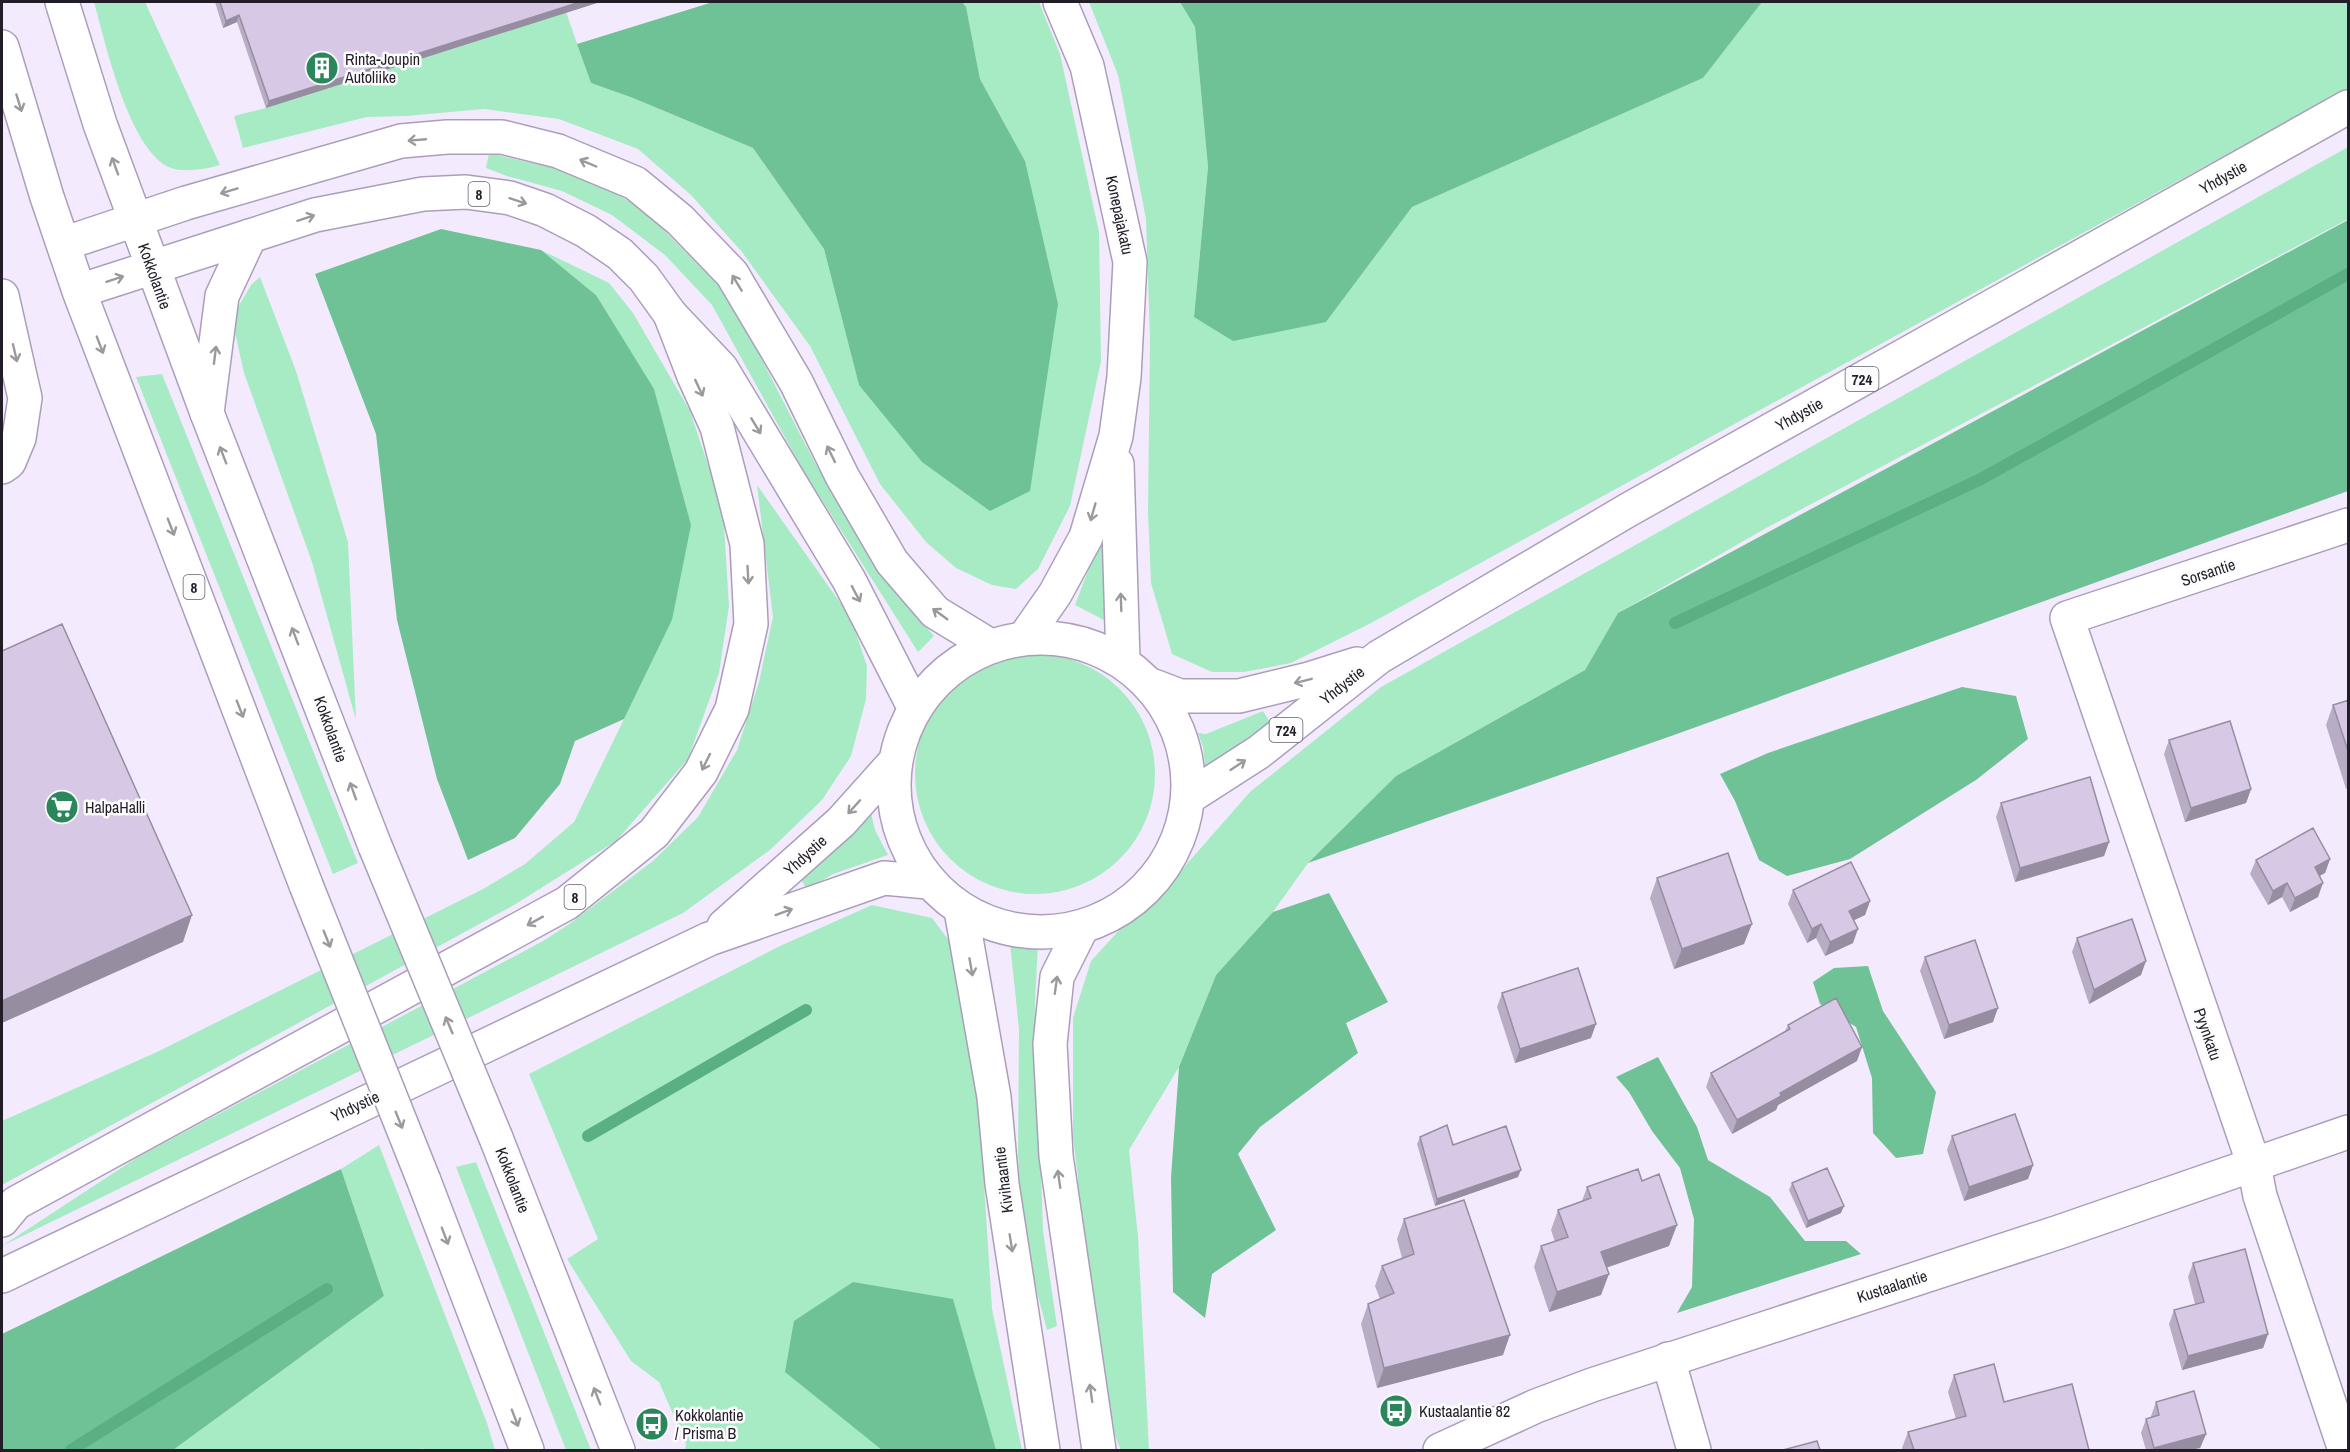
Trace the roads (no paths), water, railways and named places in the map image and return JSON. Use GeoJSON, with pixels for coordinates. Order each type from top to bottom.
{"type":"FeatureCollection","features":[{"type":"Feature","properties":{"kind":"main road","name":"Kokkolantie"},"geometry":{"type":"LineString","coordinates":[[62,2],[100,124],[207,413],[375,846],[496,1138],[618,1450]]}},
{"type":"Feature","properties":{"kind":"main road","name":"Konepajakatu"},"geometry":{"type":"LineString","coordinates":[[1025,637],[1055,594],[1086,537],[1116,436],[1124,377],[1130,262],[1087,66],[1060,2]]}},
{"type":"Feature","properties":{"kind":"main road","name":"8"},"geometry":{"type":"LineString","coordinates":[[2,47],[79,291],[306,885],[424,1181],[527,1450]]}},
{"type":"Feature","properties":{"kind":"main road","name":"Yhdystie"},"geometry":{"type":"LineString","coordinates":[[1189,797],[1259,752],[1379,657],[1628,510],[2349,107]]}},
{"type":"Feature","properties":{"kind":"main road"},"geometry":{"type":"LineString","coordinates":[[63,244],[208,197],[401,141],[447,137],[502,137],[558,151],[635,183],[680,220],[732,274],[796,382],[842,476],[892,562],[935,612],[989,645]]}},
{"type":"Feature","properties":{"kind":"main road","name":"8"},"geometry":{"type":"LineString","coordinates":[[2,1220],[16,1203],[567,903],[654,833],[701,772],[732,710],[751,624],[747,544],[717,427],[670,314],[644,278],[620,254],[585,231],[545,210],[510,198],[466,192],[423,194],[315,215],[250,236]]}},
{"type":"Feature","properties":{"kind":"main road"},"geometry":{"type":"LineString","coordinates":[[79,291],[250,236]]}},
{"type":"Feature","properties":{"kind":"main road"},"geometry":{"type":"LineString","coordinates":[[207,413],[222,296],[250,236]]}},
{"type":"Feature","properties":{"kind":"main road"},"geometry":{"type":"LineString","coordinates":[[2,297],[25,398],[19,438],[9,462],[2,467]]}},
{"type":"Feature","properties":{"kind":"main road"},"geometry":{"type":"LineString","coordinates":[[670,314],[721,368],[849,580],[914,707]]}},
{"type":"Feature","properties":{"kind":"main road","name":"Konepajakatu"},"geometry":{"type":"LineString","coordinates":[[1116,436],[1123,660]]}},
{"type":"Feature","properties":{"kind":"main road","name":"Sorsantie"},"geometry":{"type":"LineString","coordinates":[[2067,618],[2349,525]]}},
{"type":"Feature","properties":{"kind":"main road","name":"Pyynkatu"},"geometry":{"type":"LineString","coordinates":[[2067,618],[2254,1165],[2260,1196],[2344,1450]]}},
{"type":"Feature","properties":{"kind":"main road"},"geometry":{"type":"LineString","coordinates":[[1025,637],[1059,637],[1092,645],[1123,660],[1151,684],[1182,737],[1189,797],[1181,832],[1166,864],[1143,892],[1115,914],[1082,927],[1041,933],[999,927],[961,910],[928,882],[915,865],[897,819],[894,764],[914,707],[946,670],[989,645],[1025,637]]}},
{"type":"Feature","properties":{"kind":"main road","name":"Yhdystie"},"geometry":{"type":"LineString","coordinates":[[1151,684],[1180,696],[1239,696],[1309,680],[1379,657]]}},
{"type":"Feature","properties":{"kind":"main road","name":"Yhdystie"},"geometry":{"type":"LineString","coordinates":[[709,939],[840,822],[894,764]]}},
{"type":"Feature","properties":{"kind":"main road","name":"Yhdystie"},"geometry":{"type":"LineString","coordinates":[[2,1276],[709,939],[884,878],[928,882]]}},
{"type":"Feature","properties":{"kind":"main road","name":"Kivihaantie"},"geometry":{"type":"LineString","coordinates":[[961,910],[994,1097],[1002,1184],[1044,1450]]}},
{"type":"Feature","properties":{"kind":"main road"},"geometry":{"type":"LineString","coordinates":[[1082,927],[1057,977],[1050,1044],[1056,1156],[1099,1450]]}},
{"type":"Feature","properties":{"kind":"main road","name":"Kustaalantie"},"geometry":{"type":"LineString","coordinates":[[1440,1450],[1536,1406],[1668,1359],[2059,1232],[2349,1132]]}},
{"type":"Feature","properties":{"kind":"main road"},"geometry":{"type":"LineString","coordinates":[[1668,1359],[1694,1450]]}},
{"type":"Feature","properties":{"kind":"waterway"},"geometry":{"type":"LineString","coordinates":[[1675,623],[1981,479],[2348,274]]}},
{"type":"Feature","properties":{"kind":"waterway"},"geometry":{"type":"LineString","coordinates":[[588,1136],[806,1010]]}},
{"type":"Feature","properties":{"kind":"waterway"},"geometry":{"type":"LineString","coordinates":[[71,1450],[327,1289]]}},
{"type":"Feature","properties":{"kind":"place","name":"Rinta-Joupin Autoliike"},"geometry":{"type":"Point","coordinates":[322,68]}},
{"type":"Feature","properties":{"kind":"place","name":"HalpaHalli"},"geometry":{"type":"Point","coordinates":[62,807]}},
{"type":"Feature","properties":{"kind":"place","name":"Kustaalantie 82"},"geometry":{"type":"Point","coordinates":[1396,1411]}},
{"type":"Feature","properties":{"kind":"place","name":"Kokkolantie / Prisma B"},"geometry":{"type":"Point","coordinates":[652,1424]}}]}
